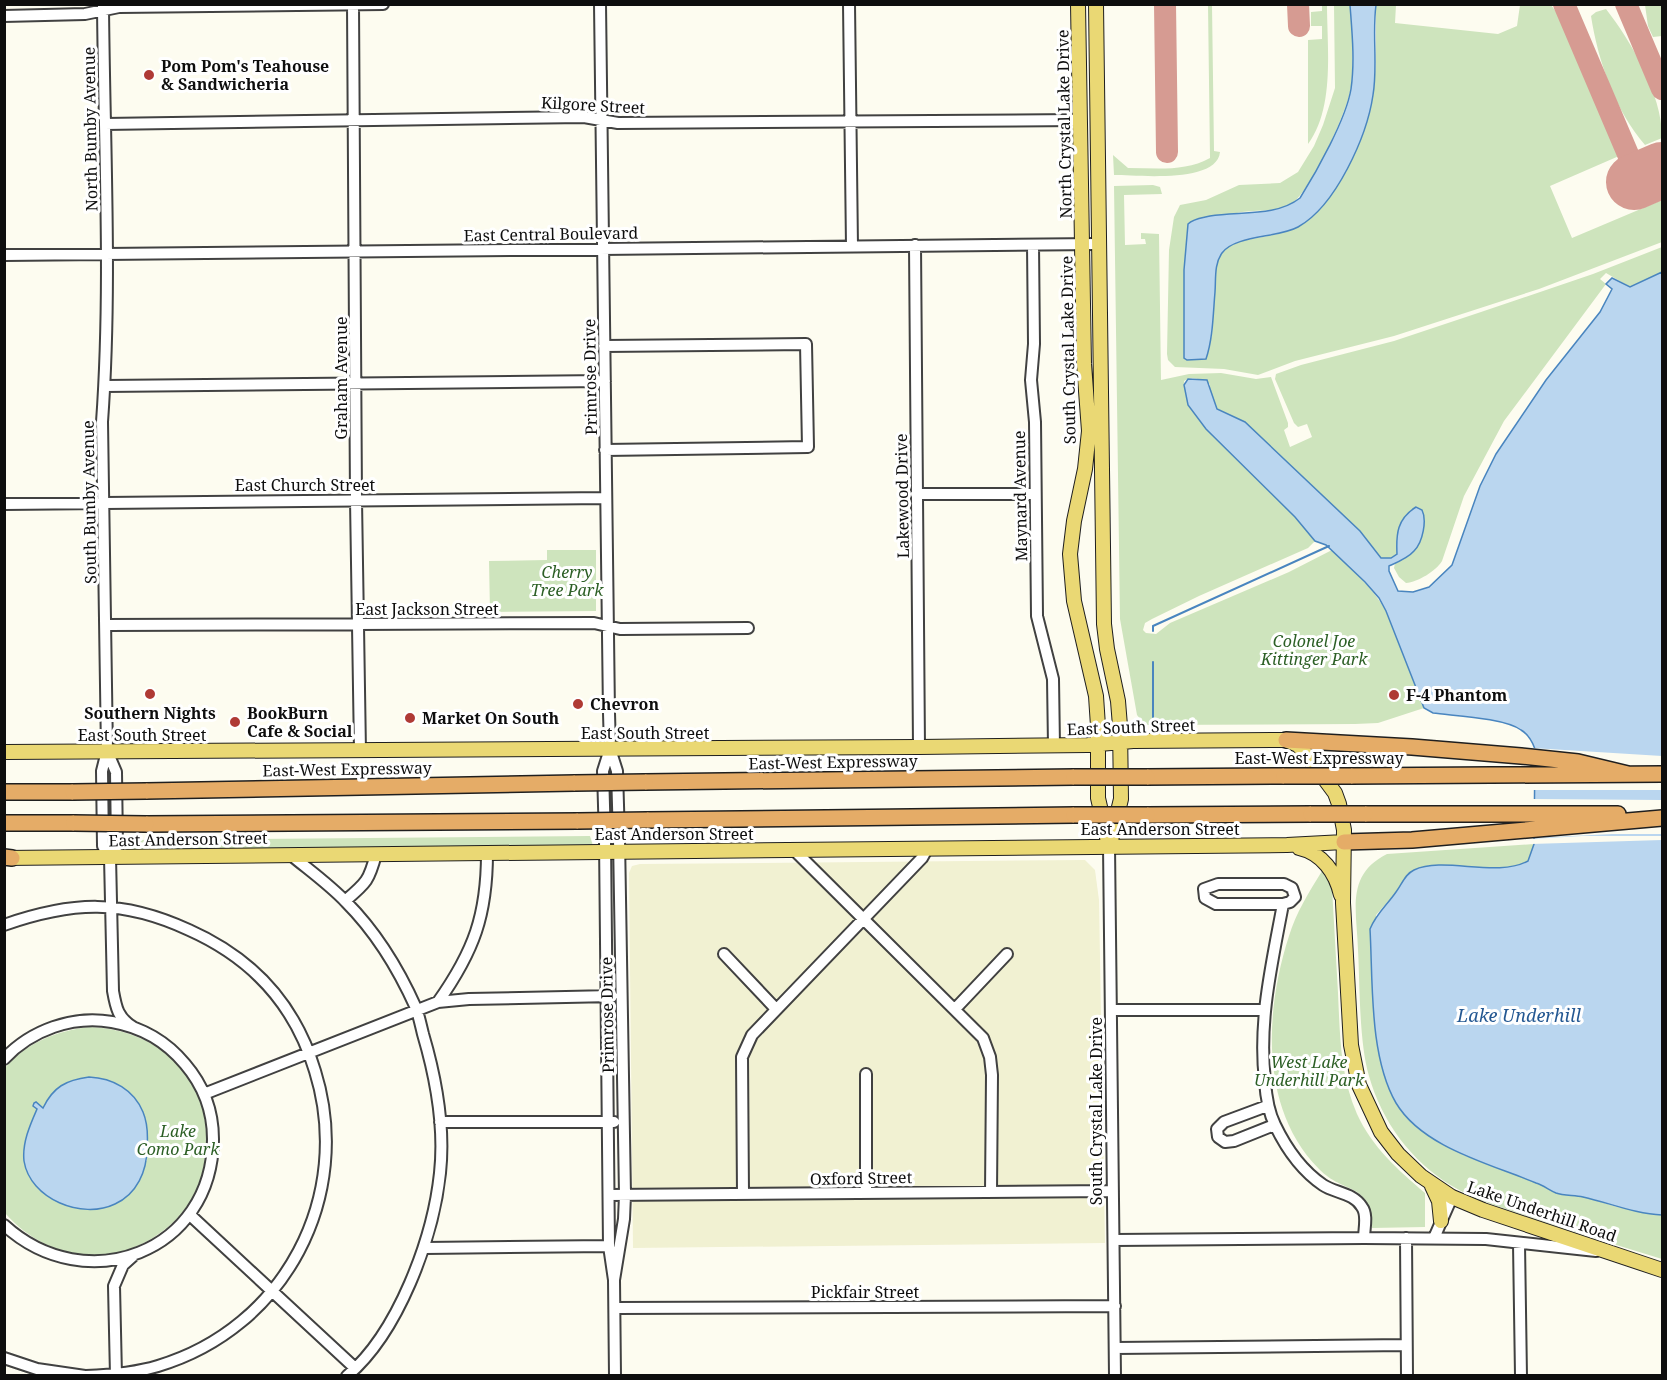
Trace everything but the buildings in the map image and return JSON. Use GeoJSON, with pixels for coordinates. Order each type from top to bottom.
{"type":"FeatureCollection","features":[{"type":"Feature","properties":{"kind":"highway"},"geometry":{"type":"LineString","coordinates":[[1286,740],[1521,756],[1578,762],[1628,774]]}},
{"type":"Feature","properties":{"kind":"highway","name":"East-West Expressway"},"geometry":{"type":"LineString","coordinates":[[4,792],[1074,777],[1662,774]]}},
{"type":"Feature","properties":{"kind":"highway"},"geometry":{"type":"LineString","coordinates":[[4,823],[146,824],[1074,815],[1662,816]]}},
{"type":"Feature","properties":{"kind":"highway"},"geometry":{"type":"LineString","coordinates":[[1344,842],[1523,832],[1662,816]]}},
{"type":"Feature","properties":{"kind":"main road","name":"North Crystal Lake Drive"},"geometry":{"type":"LineString","coordinates":[[1078,4],[1082,244]]}},
{"type":"Feature","properties":{"kind":"main road","name":"North Crystal Lake Drive"},"geometry":{"type":"LineString","coordinates":[[1096,4],[1098,243]]}},
{"type":"Feature","properties":{"kind":"main road","name":"South Crystal Lake Drive"},"geometry":{"type":"LineString","coordinates":[[1098,243],[1104,624],[1118,701],[1120,742],[1121,799],[1109,846]]}},
{"type":"Feature","properties":{"kind":"main road","name":"South Crystal Lake Drive"},"geometry":{"type":"LineString","coordinates":[[1082,244],[1084,364],[1089,431],[1085,469],[1070,554],[1076,611],[1096,696],[1098,798],[1109,846]]}},
{"type":"Feature","properties":{"kind":"main road","name":"East South Street"},"geometry":{"type":"LineString","coordinates":[[4,752],[1054,746],[1120,742],[1286,740]]}},
{"type":"Feature","properties":{"kind":"main road","name":"Lake Underhill Road"},"geometry":{"type":"LineString","coordinates":[[1286,740],[1301,748],[1335,793],[1342,817],[1343,903],[1350,1032],[1359,1085],[1381,1132],[1398,1154],[1432,1185],[1452,1197],[1482,1210],[1662,1270]]}},
{"type":"Feature","properties":{"kind":"main road","name":"East Anderson Street"},"geometry":{"type":"LineString","coordinates":[[7,858],[1287,845],[1344,842]]}},
{"type":"Feature","properties":{"kind":"main road","name":"Lake Underhill Road"},"geometry":{"type":"LineString","coordinates":[[1287,845],[1306,849],[1319,856],[1338,882],[1343,903]]}},
{"type":"Feature","properties":{"kind":"main road"},"geometry":{"type":"LineString","coordinates":[[1432,1185],[1439,1201],[1441,1221]]}},
{"type":"Feature","properties":{"kind":"street"},"geometry":{"type":"LineString","coordinates":[[4,16],[85,14],[103,8],[119,7],[383,4]]}},
{"type":"Feature","properties":{"kind":"street","name":"Primrose Drive"},"geometry":{"type":"LineString","coordinates":[[600,4],[609,749],[603,771],[612,851],[622,996],[626,1195],[614,1280]]}},
{"type":"Feature","properties":{"kind":"street"},"geometry":{"type":"LineString","coordinates":[[849,4],[852,247]]}},
{"type":"Feature","properties":{"kind":"street","name":"Graham Avenue"},"geometry":{"type":"LineString","coordinates":[[353,5],[360,751]]}},
{"type":"Feature","properties":{"kind":"street","name":"North Bumby Avenue"},"geometry":{"type":"LineString","coordinates":[[103,8],[108,254]]}},
{"type":"Feature","properties":{"kind":"street","name":"Kilgore Street"},"geometry":{"type":"LineString","coordinates":[[105,124],[584,117],[618,123],[1080,120]]}},
{"type":"Feature","properties":{"kind":"street","name":"East Central Boulevard"},"geometry":{"type":"LineString","coordinates":[[4,255],[1098,243]]}},
{"type":"Feature","properties":{"kind":"street","name":"Lakewood Drive"},"geometry":{"type":"LineString","coordinates":[[915,245],[919,747]]}},
{"type":"Feature","properties":{"kind":"street","name":"Maynard Avenue"},"geometry":{"type":"LineString","coordinates":[[1033,245],[1034,344],[1031,380],[1035,422],[1037,616],[1053,679],[1054,746]]}},
{"type":"Feature","properties":{"kind":"street","name":"South Bumby Avenue"},"geometry":{"type":"LineString","coordinates":[[108,254],[102,422],[107,751],[116,772],[117,846],[110,857],[113,991],[117,1012],[125,1022],[133,1027]]}},
{"type":"Feature","properties":{"kind":"street"},"geometry":{"type":"LineString","coordinates":[[604,346],[806,344],[808,447],[605,450]]}},
{"type":"Feature","properties":{"kind":"street"},"geometry":{"type":"LineString","coordinates":[[105,386],[605,381]]}},
{"type":"Feature","properties":{"kind":"street"},"geometry":{"type":"LineString","coordinates":[[916,494],[1035,494]]}},
{"type":"Feature","properties":{"kind":"street","name":"East Church Street"},"geometry":{"type":"LineString","coordinates":[[4,504],[606,498]]}},
{"type":"Feature","properties":{"kind":"street","name":"East Jackson Street"},"geometry":{"type":"LineString","coordinates":[[106,625],[594,623],[620,629],[748,628]]}},
{"type":"Feature","properties":{"kind":"street","name":"South Crystal Lake Drive"},"geometry":{"type":"LineString","coordinates":[[1109,846],[1115,1376]]}},
{"type":"Feature","properties":{"kind":"street"},"geometry":{"type":"LineString","coordinates":[[742,1194],[742,1056],[752,1035],[864,920],[927,849]]}},
{"type":"Feature","properties":{"kind":"street"},"geometry":{"type":"LineString","coordinates":[[794,850],[983,1038],[990,1056],[992,1075],[991,1192]]}},
{"type":"Feature","properties":{"kind":"street","name":"Primrose Drive"},"geometry":{"type":"LineString","coordinates":[[612,851],[607,996],[609,1246],[614,1280],[615,1376]]}},
{"type":"Feature","properties":{"kind":"street"},"geometry":{"type":"LineString","coordinates":[[438,1002],[458,974],[470,950],[481,919],[486,885],[487,853]]}},
{"type":"Feature","properties":{"kind":"street"},"geometry":{"type":"LineString","coordinates":[[345,901],[367,882],[376,854]]}},
{"type":"Feature","properties":{"kind":"street"},"geometry":{"type":"LineString","coordinates":[[190,1215],[272,1292],[351,1372],[394,1319],[424,1248],[440,1173],[440,1122],[430,1058],[416,1010],[383,949],[365,923],[345,901],[291,855]]}},
{"type":"Feature","properties":{"kind":"street"},"geometry":{"type":"LineString","coordinates":[[1218,884],[1284,884],[1292,888],[1295,897],[1283,904],[1216,904],[1204,898],[1204,889],[1218,884]]}},
{"type":"Feature","properties":{"kind":"street"},"geometry":{"type":"LineString","coordinates":[[1283,904],[1264,1010],[1262,1056],[1267,1106],[1274,1125],[1296,1162],[1324,1185],[1353,1198],[1362,1206],[1365,1214],[1364,1238]]}},
{"type":"Feature","properties":{"kind":"street"},"geometry":{"type":"LineString","coordinates":[[4,925],[63,908],[111,907],[144,913],[209,939],[234,954],[270,987],[286,1008],[309,1052],[326,1114],[326,1162],[321,1191],[312,1222],[298,1254],[272,1292],[250,1314],[217,1340],[182,1358],[160,1366],[116,1375],[86,1376],[37,1369],[4,1358]]}},
{"type":"Feature","properties":{"kind":"street"},"geometry":{"type":"LineString","coordinates":[[724,954],[776,1009]]}},
{"type":"Feature","properties":{"kind":"street"},"geometry":{"type":"LineString","coordinates":[[955,1009],[1007,954]]}},
{"type":"Feature","properties":{"kind":"street","name":"South Bumby Avenue"},"geometry":{"type":"LineString","coordinates":[[93,1020],[100,1018],[107,1011],[113,991]]}},
{"type":"Feature","properties":{"kind":"street"},"geometry":{"type":"LineString","coordinates":[[204,1094],[438,1002],[469,999],[622,996]]}},
{"type":"Feature","properties":{"kind":"street"},"geometry":{"type":"LineString","coordinates":[[1112,1010],[1264,1010]]}},
{"type":"Feature","properties":{"kind":"street"},"geometry":{"type":"LineString","coordinates":[[4,1059],[21,1044],[53,1027],[70,1022],[93,1020],[133,1027],[156,1038],[175,1052],[192,1072],[204,1094],[213,1127],[213,1156],[204,1190],[190,1215],[148,1249],[133,1256],[95,1262],[54,1256],[36,1248],[4,1225]]}},
{"type":"Feature","properties":{"kind":"street"},"geometry":{"type":"LineString","coordinates":[[866,1074],[866,1193]]}},
{"type":"Feature","properties":{"kind":"street"},"geometry":{"type":"LineString","coordinates":[[1267,1106],[1224,1122],[1217,1129],[1218,1137],[1225,1142],[1234,1141],[1274,1125]]}},
{"type":"Feature","properties":{"kind":"street"},"geometry":{"type":"LineString","coordinates":[[440,1122],[624,1122]]}},
{"type":"Feature","properties":{"kind":"street","name":"Oxford Street"},"geometry":{"type":"LineString","coordinates":[[609,1195],[1113,1191]]}},
{"type":"Feature","properties":{"kind":"street"},"geometry":{"type":"LineString","coordinates":[[1434,1238],[1452,1197]]}},
{"type":"Feature","properties":{"kind":"street"},"geometry":{"type":"LineString","coordinates":[[1406,1238],[1407,1376]]}},
{"type":"Feature","properties":{"kind":"street"},"geometry":{"type":"LineString","coordinates":[[1114,1240],[1434,1238],[1501,1240],[1570,1250],[1608,1252]]}},
{"type":"Feature","properties":{"kind":"street"},"geometry":{"type":"LineString","coordinates":[[1519,1244],[1521,1376]]}},
{"type":"Feature","properties":{"kind":"street"},"geometry":{"type":"LineString","coordinates":[[424,1248],[609,1246]]}},
{"type":"Feature","properties":{"kind":"street"},"geometry":{"type":"LineString","coordinates":[[114,1286],[123,1265],[133,1256]]}},
{"type":"Feature","properties":{"kind":"street"},"geometry":{"type":"LineString","coordinates":[[95,1262],[109,1271],[114,1286],[116,1375]]}},
{"type":"Feature","properties":{"kind":"street","name":"Pickfair Street"},"geometry":{"type":"LineString","coordinates":[[615,1308],[1115,1306]]}},
{"type":"Feature","properties":{"kind":"street"},"geometry":{"type":"LineString","coordinates":[[1115,1348],[1406,1345]]}},
{"type":"Feature","properties":{"kind":"green space"},"geometry":{"type":"Polygon","coordinates":[[[1208,5],[1212,5],[1214,151],[1220,152],[1215,162],[1205,169],[1191,173],[1156,176],[1114,175],[1113,155],[1128,168],[1160,169],[1191,165],[1210,158],[1208,5]]]}},
{"type":"Feature","properties":{"kind":"green space"},"geometry":{"type":"Polygon","coordinates":[[[1322,5],[1327,5],[1328,77],[1322,113],[1317,129],[1308,144],[1308,40],[1322,39],[1322,26],[1311,26],[1311,12],[1322,11],[1322,5]]]}},
{"type":"Feature","properties":{"kind":"green space"},"geometry":{"type":"Polygon","coordinates":[[[1334,5],[1350,5],[1353,56],[1351,87],[1335,133],[1316,172],[1296,200],[1287,207],[1242,212],[1188,224],[1184,270],[1184,358],[1198,360],[1212,336],[1216,264],[1224,249],[1241,241],[1278,234],[1346,172],[1363,133],[1373,96],[1376,64],[1376,5],[1396,5],[1395,23],[1498,34],[1517,26],[1520,5],[1551,5],[1557,13],[1619,156],[1550,186],[1572,238],[1662,200],[1662,242],[1539,289],[1394,336],[1295,361],[1258,375],[1224,369],[1175,367],[1168,360],[1167,354],[1169,250],[1174,217],[1180,205],[1206,200],[1239,185],[1280,183],[1298,172],[1314,146],[1335,88],[1334,5]]]}},
{"type":"Feature","properties":{"kind":"green space"},"geometry":{"type":"Polygon","coordinates":[[[1645,5],[1662,5],[1662,36],[1653,37],[1648,26],[1645,5]]]}},
{"type":"Feature","properties":{"kind":"green space"},"geometry":{"type":"Polygon","coordinates":[[[1606,9],[1635,53],[1657,105],[1662,138],[1645,145],[1617,101],[1598,50],[1591,16],[1606,9]]]}},
{"type":"Feature","properties":{"kind":"green space","name":"Colonel Joe Kittinger Park"},"geometry":{"type":"Polygon","coordinates":[[[1153,185],[1160,187],[1162,194],[1124,195],[1125,245],[1146,244],[1145,239],[1141,239],[1141,233],[1159,234],[1161,380],[1189,374],[1221,373],[1256,379],[1271,377],[1288,423],[1288,427],[1284,430],[1290,447],[1312,437],[1307,424],[1298,427],[1294,423],[1275,379],[1276,374],[1301,365],[1394,341],[1593,274],[1662,247],[1662,272],[1630,287],[1606,273],[1600,279],[1606,284],[1504,421],[1464,496],[1442,561],[1431,572],[1411,582],[1406,583],[1394,568],[1395,563],[1399,562],[1422,510],[1416,508],[1402,522],[1397,540],[1397,554],[1391,558],[1381,558],[1360,531],[1217,409],[1210,394],[1210,384],[1194,378],[1184,381],[1188,405],[1206,429],[1295,517],[1315,541],[1308,548],[1152,619],[1145,623],[1143,630],[1146,633],[1156,634],[1170,623],[1289,572],[1332,550],[1368,586],[1386,611],[1424,708],[1378,723],[1355,724],[1145,725],[1137,715],[1120,619],[1114,186],[1153,185]]]}},
{"type":"Feature","properties":{"kind":"green space","name":"Cherry Tree Park"},"geometry":{"type":"Polygon","coordinates":[[[547,550],[596,550],[596,611],[490,612],[489,561],[547,560],[547,550]]]}},
{"type":"Feature","properties":{"kind":"green space"},"geometry":{"type":"Polygon","coordinates":[[[590,836],[593,846],[130,852],[130,840],[590,836]]]}},
{"type":"Feature","properties":{"kind":"green space"},"geometry":{"type":"Polygon","coordinates":[[[1534,844],[1528,861],[1520,866],[1406,876],[1396,892],[1376,915],[1377,1041],[1387,1082],[1397,1104],[1411,1119],[1427,1134],[1463,1155],[1538,1183],[1558,1194],[1582,1196],[1617,1207],[1662,1215],[1662,1259],[1498,1206],[1452,1186],[1424,1165],[1400,1139],[1382,1109],[1369,1076],[1362,1031],[1356,908],[1359,883],[1365,872],[1387,854],[1534,844]]]}},
{"type":"Feature","properties":{"kind":"green space"},"geometry":{"type":"Polygon","coordinates":[[[1085,860],[1095,870],[1099,900],[1105,1243],[633,1248],[629,873],[632,866],[640,864],[1085,860]]]}},
{"type":"Feature","properties":{"kind":"green space","name":"West Lake Underhill Park"},"geometry":{"type":"Polygon","coordinates":[[[1322,871],[1332,888],[1340,1039],[1351,1099],[1370,1137],[1396,1167],[1425,1193],[1425,1227],[1372,1228],[1367,1203],[1361,1196],[1328,1177],[1300,1145],[1286,1118],[1277,1088],[1272,1058],[1272,1026],[1281,965],[1295,919],[1322,871]]]}},
{"type":"Feature","properties":{"kind":"green space","name":"Lake Como Park"},"geometry":{"type":"Polygon","coordinates":[[[90,1027],[116,1030],[140,1038],[161,1050],[179,1066],[193,1084],[202,1106],[206,1131],[203,1169],[196,1191],[185,1210],[169,1226],[136,1247],[110,1254],[92,1255],[67,1252],[44,1243],[23,1230],[5,1213],[4,1069],[22,1052],[43,1039],[65,1031],[90,1027]],[[89,1077],[45,1104],[43,1108],[37,1109],[28,1134],[24,1160],[147,1161],[144,1116],[134,1098],[127,1090],[116,1084],[89,1077]]]}},
{"type":"Feature","properties":{"kind":"water"},"geometry":{"type":"Polygon","coordinates":[[[1350,5],[1376,5],[1373,95],[1370,112],[1357,149],[1337,187],[1312,217],[1290,231],[1246,240],[1228,247],[1222,253],[1217,267],[1210,343],[1206,359],[1187,360],[1184,358],[1184,270],[1188,224],[1195,219],[1210,216],[1269,211],[1300,198],[1330,145],[1348,101],[1353,68],[1350,5]]]}},
{"type":"Feature","properties":{"kind":"water","name":"Lake Underhill"},"geometry":{"type":"Polygon","coordinates":[[[1662,272],[1662,1215],[1583,1197],[1559,1194],[1459,1153],[1423,1132],[1408,1119],[1396,1103],[1387,1084],[1377,1041],[1372,995],[1370,929],[1406,877],[1414,870],[1440,865],[1501,868],[1528,861],[1534,844],[1535,749],[1526,734],[1513,726],[1491,720],[1433,713],[1424,708],[1379,598],[1326,545],[1315,541],[1295,517],[1206,429],[1188,405],[1184,385],[1188,379],[1207,380],[1217,409],[1245,422],[1360,531],[1381,558],[1391,558],[1397,554],[1401,522],[1416,507],[1422,510],[1424,525],[1417,547],[1406,558],[1389,566],[1398,591],[1413,592],[1429,587],[1452,565],[1480,486],[1496,454],[1546,380],[1600,312],[1612,289],[1606,284],[1612,278],[1630,287],[1662,272]]]}},
{"type":"Feature","properties":{"kind":"water"},"geometry":{"type":"Polygon","coordinates":[[[89,1077],[114,1083],[134,1097],[145,1116],[148,1139],[143,1173],[135,1188],[123,1200],[115,1204],[88,1209],[59,1203],[36,1186],[28,1174],[24,1161],[24,1148],[37,1109],[33,1106],[34,1103],[36,1102],[43,1108],[51,1095],[61,1086],[89,1077]]]}},
{"type":"Feature","properties":{"kind":"pier"},"geometry":{"type":"Polygon","coordinates":[[[1532,748],[1662,756],[1662,790],[1532,790],[1532,748]]]}},
{"type":"Feature","properties":{"kind":"pier"},"geometry":{"type":"Polygon","coordinates":[[[1532,799],[1662,800],[1662,834],[1531,838],[1532,799]]]}},
{"type":"Feature","properties":{"kind":"pier"},"geometry":{"type":"Polygon","coordinates":[[[1582,836],[1662,836],[1662,840],[1531,844],[1531,839],[1582,836]]]}},
{"type":"Feature","properties":{"kind":"waterway"},"geometry":{"type":"LineString","coordinates":[[1153,631],[1153,626],[1329,546]]}},
{"type":"Feature","properties":{"kind":"waterway"},"geometry":{"type":"LineString","coordinates":[[1153,662],[1153,717]]}},
{"type":"Feature","properties":{"kind":"taxiway"},"geometry":{"type":"LineString","coordinates":[[1165,4],[1167,152]]}},
{"type":"Feature","properties":{"kind":"taxiway"},"geometry":{"type":"LineString","coordinates":[[1298,4],[1299,26]]}},
{"type":"Feature","properties":{"kind":"taxiway"},"geometry":{"type":"LineString","coordinates":[[1564,4],[1639,180]]}},
{"type":"Feature","properties":{"kind":"taxiway"},"geometry":{"type":"LineString","coordinates":[[1626,4],[1662,89]]}},
{"type":"Feature","properties":{"kind":"runway"},"geometry":{"type":"LineString","coordinates":[[1634,182],[1662,170]]}},
{"type":"Feature","properties":{"kind":"place","name":"Pom Pom's Teahouse & Sandwicheria"},"geometry":{"type":"Point","coordinates":[149,75]}},
{"type":"Feature","properties":{"kind":"place","name":"Southern Nights"},"geometry":{"type":"Point","coordinates":[150,694]}},
{"type":"Feature","properties":{"kind":"place","name":"F-4 Phantom"},"geometry":{"type":"Point","coordinates":[1394,695]}},
{"type":"Feature","properties":{"kind":"place","name":"Chevron"},"geometry":{"type":"Point","coordinates":[578,704]}},
{"type":"Feature","properties":{"kind":"place","name":"Market On South"},"geometry":{"type":"Point","coordinates":[410,718]}},
{"type":"Feature","properties":{"kind":"place","name":"BookBurn Cafe & Social"},"geometry":{"type":"Point","coordinates":[235,722]}}]}
